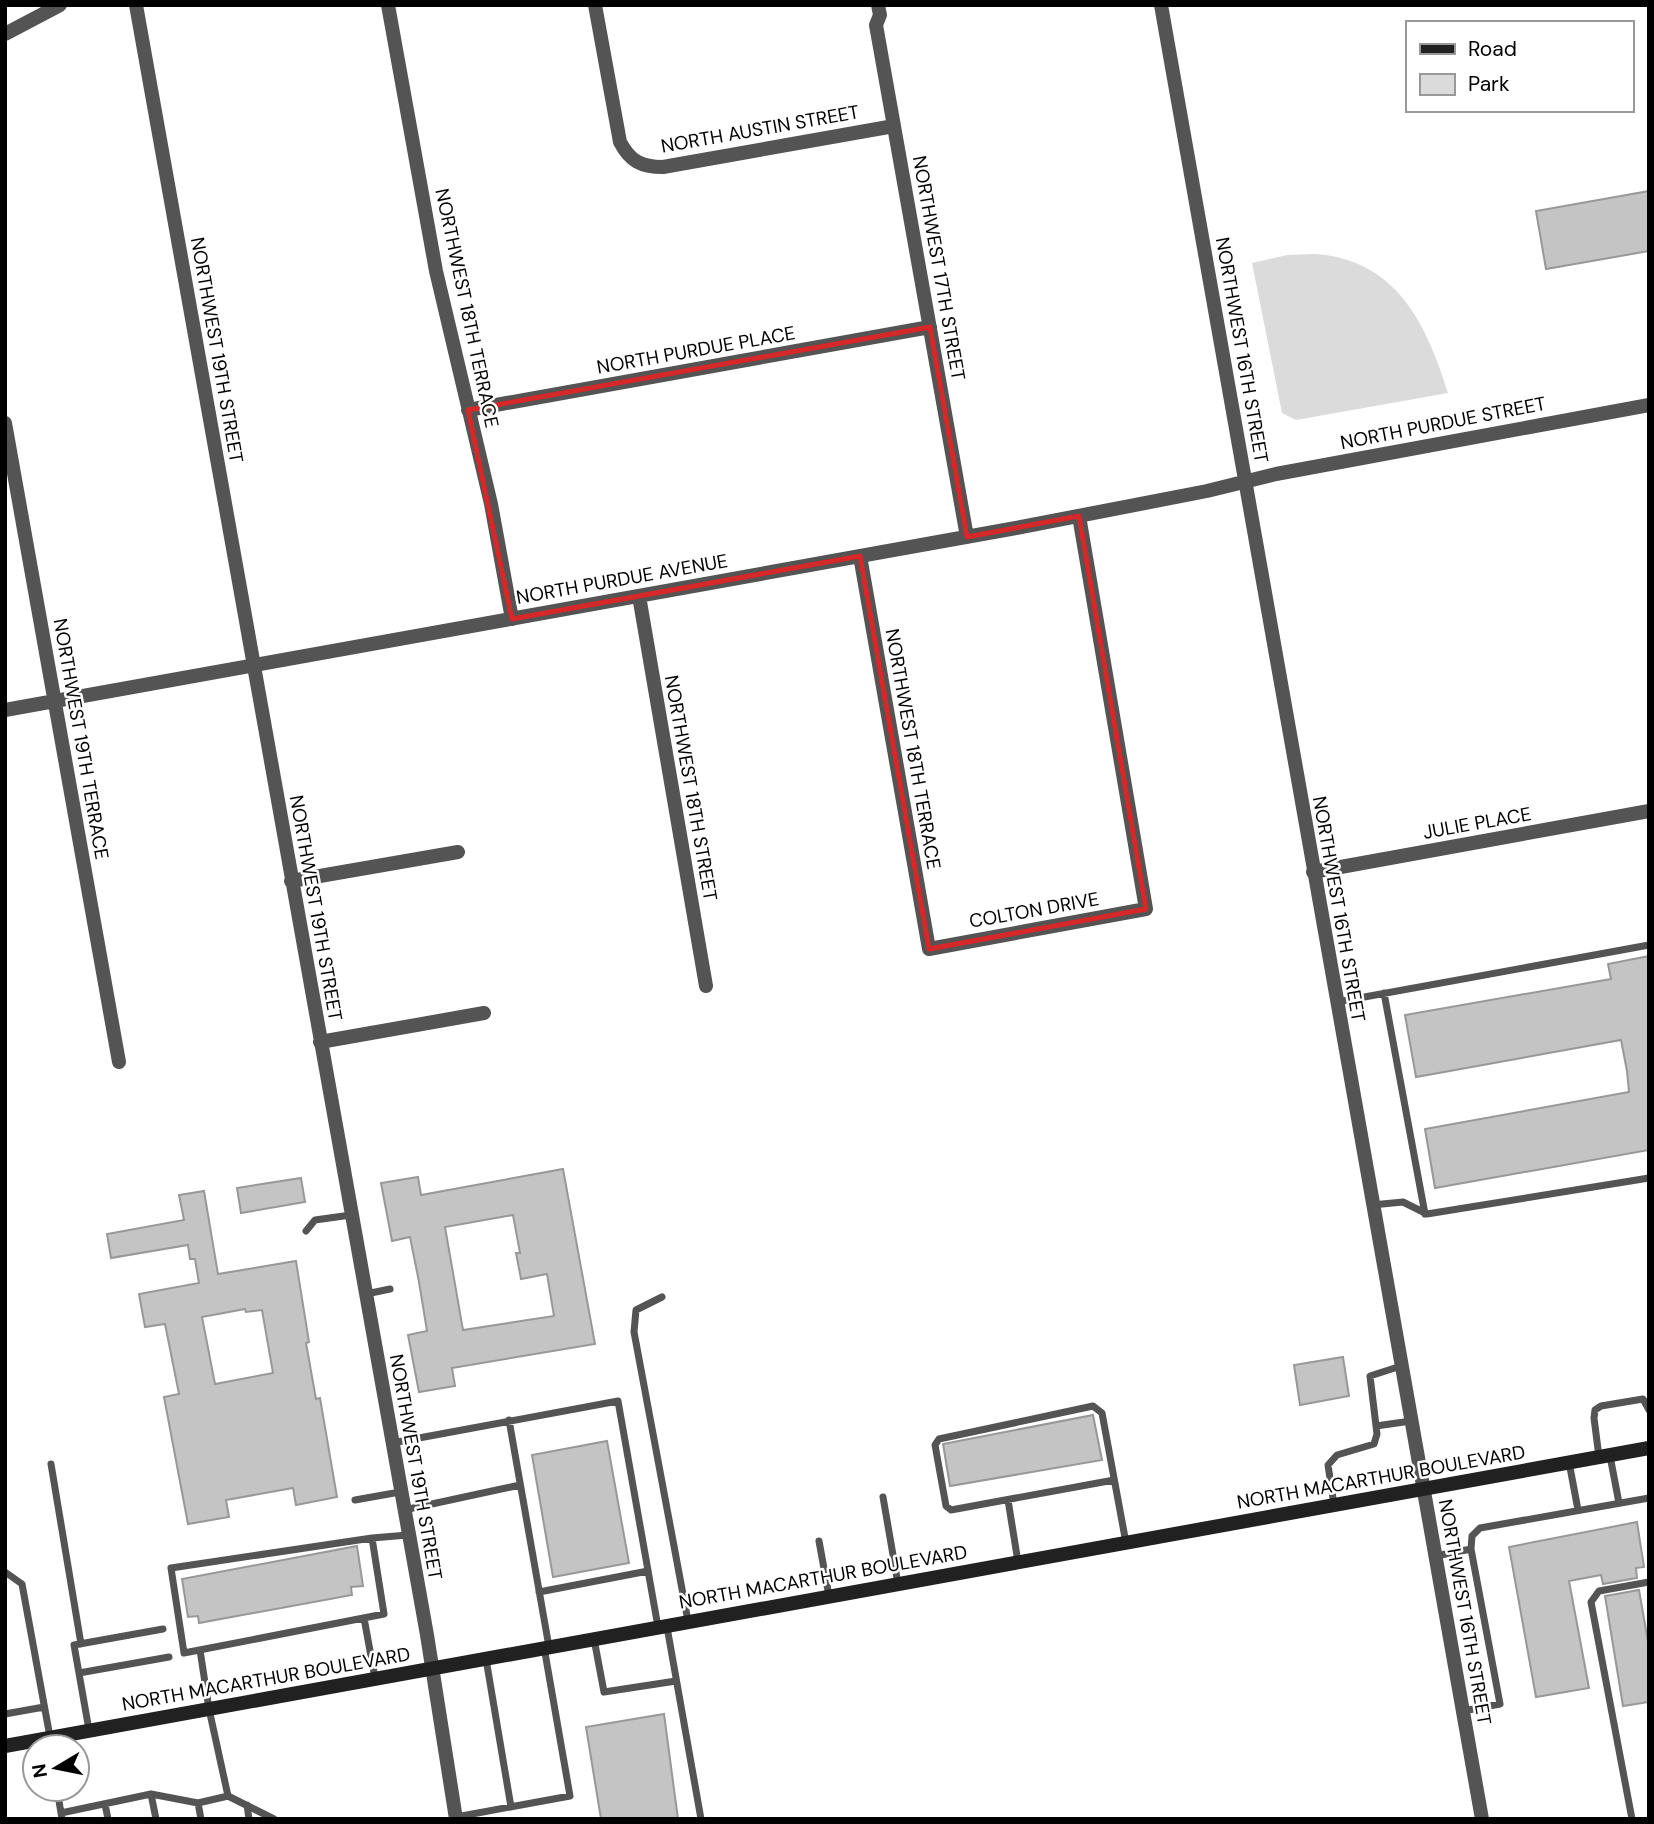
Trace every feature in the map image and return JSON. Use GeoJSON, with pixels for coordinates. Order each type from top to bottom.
{"type":"FeatureCollection","features":[{"type":"Feature","properties":{"kind":"main road","name":"NORTH MACARTHUR BOULEVARD"},"geometry":{"type":"LineString","coordinates":[[81,1733],[1649,1448]]}},
{"type":"Feature","properties":{"kind":"street"},"geometry":{"type":"LineString","coordinates":[[5,34],[60,5]]}},
{"type":"Feature","properties":{"kind":"street","name":"NORTHWEST 19TH STREET"},"geometry":{"type":"LineString","coordinates":[[136,5],[401,1492],[456,1818]]}},
{"type":"Feature","properties":{"kind":"street","name":"NORTHWEST 18TH TERRACE"},"geometry":{"type":"LineString","coordinates":[[388,5],[436,271],[491,504],[512,619]]}},
{"type":"Feature","properties":{"kind":"street","name":"NORTH AUSTIN STREET"},"geometry":{"type":"LineString","coordinates":[[595,5],[620,142],[633,160],[643,166],[663,167],[894,126]]}},
{"type":"Feature","properties":{"kind":"street","name":"NORTHWEST 17TH STREET"},"geometry":{"type":"LineString","coordinates":[[878,5],[880,15],[876,25],[967,537]]}},
{"type":"Feature","properties":{"kind":"street","name":"NORTHWEST 16TH STREET"},"geometry":{"type":"LineString","coordinates":[[1161,5],[1482,1819]]}},
{"type":"Feature","properties":{"kind":"street","name":"NORTH PURDUE PLACE"},"geometry":{"type":"LineString","coordinates":[[468,410],[930,327]]}},
{"type":"Feature","properties":{"kind":"street","name":"NORTH PURDUE STREET"},"geometry":{"type":"LineString","coordinates":[[1245,482],[1289,471],[1649,405]]}},
{"type":"Feature","properties":{"kind":"street","name":"NORTHWEST 19TH TERRACE"},"geometry":{"type":"LineString","coordinates":[[5,424],[119,1062]]}},
{"type":"Feature","properties":{"kind":"street","name":"NORTH PURDUE AVENUE"},"geometry":{"type":"LineString","coordinates":[[5,710],[967,537],[1245,482]]}},
{"type":"Feature","properties":{"kind":"street","name":"COLTON DRIVE"},"geometry":{"type":"LineString","coordinates":[[929,949],[1146,909],[1079,516]]}},
{"type":"Feature","properties":{"kind":"street","name":"NORTHWEST 18TH TERRACE"},"geometry":{"type":"LineString","coordinates":[[860,556],[929,949]]}},
{"type":"Feature","properties":{"kind":"street","name":"NORTHWEST 18TH STREET"},"geometry":{"type":"LineString","coordinates":[[639,596],[706,986]]}},
{"type":"Feature","properties":{"kind":"street","name":"JULIE PLACE"},"geometry":{"type":"LineString","coordinates":[[1313,872],[1649,811]]}},
{"type":"Feature","properties":{"kind":"street"},"geometry":{"type":"LineString","coordinates":[[291,881],[458,852]]}},
{"type":"Feature","properties":{"kind":"street"},"geometry":{"type":"LineString","coordinates":[[320,1042],[484,1013]]}},
{"type":"Feature","properties":{"kind":"lane"},"geometry":{"type":"LineString","coordinates":[[1336,1002],[1649,945]]}},
{"type":"Feature","properties":{"kind":"lane"},"geometry":{"type":"LineString","coordinates":[[1384,993],[1425,1214]]}},
{"type":"Feature","properties":{"kind":"lane"},"geometry":{"type":"LineString","coordinates":[[1372,1205],[1403,1202],[1425,1214],[1649,1178]]}},
{"type":"Feature","properties":{"kind":"lane"},"geometry":{"type":"LineString","coordinates":[[306,1230],[315,1220],[351,1215]]}},
{"type":"Feature","properties":{"kind":"lane"},"geometry":{"type":"LineString","coordinates":[[365,1294],[390,1289]]}},
{"type":"Feature","properties":{"kind":"lane"},"geometry":{"type":"LineString","coordinates":[[662,1297],[636,1310],[634,1332],[688,1621]]}},
{"type":"Feature","properties":{"kind":"lane"},"geometry":{"type":"LineString","coordinates":[[1334,1505],[1328,1465],[1337,1455],[1374,1444],[1377,1434],[1370,1376],[1401,1366]]}},
{"type":"Feature","properties":{"kind":"lane"},"geometry":{"type":"LineString","coordinates":[[1619,1503],[1594,1418],[1595,1410],[1601,1406],[1643,1399],[1649,1409]]}},
{"type":"Feature","properties":{"kind":"lane"},"geometry":{"type":"LineString","coordinates":[[392,1443],[618,1401],[649,1571],[676,1681],[701,1819]]}},
{"type":"Feature","properties":{"kind":"lane"},"geometry":{"type":"LineString","coordinates":[[1114,1480],[951,1510],[946,1506],[935,1446],[939,1439],[1093,1406],[1102,1413],[1126,1543]]}},
{"type":"Feature","properties":{"kind":"lane"},"geometry":{"type":"LineString","coordinates":[[456,1818],[570,1796],[509,1420]]}},
{"type":"Feature","properties":{"kind":"lane"},"geometry":{"type":"LineString","coordinates":[[1376,1426],[1411,1421]]}},
{"type":"Feature","properties":{"kind":"lane"},"geometry":{"type":"LineString","coordinates":[[1569,1462],[1578,1510]]}},
{"type":"Feature","properties":{"kind":"lane"},"geometry":{"type":"LineString","coordinates":[[51,1464],[81,1644]]}},
{"type":"Feature","properties":{"kind":"lane"},"geometry":{"type":"LineString","coordinates":[[404,1510],[520,1485]]}},
{"type":"Feature","properties":{"kind":"lane"},"geometry":{"type":"LineString","coordinates":[[355,1500],[401,1492]]}},
{"type":"Feature","properties":{"kind":"lane"},"geometry":{"type":"LineString","coordinates":[[883,1497],[898,1584]]}},
{"type":"Feature","properties":{"kind":"lane"},"geometry":{"type":"LineString","coordinates":[[1463,1712],[1500,1704],[1471,1549],[1472,1536],[1480,1528],[1649,1498]]}},
{"type":"Feature","properties":{"kind":"lane"},"geometry":{"type":"LineString","coordinates":[[1008,1500],[1018,1562]]}},
{"type":"Feature","properties":{"kind":"lane"},"geometry":{"type":"LineString","coordinates":[[372,1538],[384,1614],[184,1653],[171,1569],[372,1538],[408,1535]]}},
{"type":"Feature","properties":{"kind":"lane"},"geometry":{"type":"LineString","coordinates":[[819,1541],[829,1596]]}},
{"type":"Feature","properties":{"kind":"lane"},"geometry":{"type":"LineString","coordinates":[[1435,1556],[1471,1549]]}},
{"type":"Feature","properties":{"kind":"lane"},"geometry":{"type":"LineString","coordinates":[[539,1592],[649,1571]]}},
{"type":"Feature","properties":{"kind":"lane"},"geometry":{"type":"LineString","coordinates":[[5,1572],[22,1584],[48,1733]]}},
{"type":"Feature","properties":{"kind":"lane"},"geometry":{"type":"LineString","coordinates":[[1632,1819],[1591,1602],[1599,1591],[1649,1582]]}},
{"type":"Feature","properties":{"kind":"lane"},"geometry":{"type":"LineString","coordinates":[[364,1618],[374,1678]]}},
{"type":"Feature","properties":{"kind":"lane"},"geometry":{"type":"LineString","coordinates":[[89,1731],[74,1645],[163,1629]]}},
{"type":"Feature","properties":{"kind":"lane"},"geometry":{"type":"LineString","coordinates":[[594,1638],[604,1692],[676,1681]]}},
{"type":"Feature","properties":{"kind":"lane"},"geometry":{"type":"LineString","coordinates":[[200,1650],[209,1709],[228,1796]]}},
{"type":"Feature","properties":{"kind":"lane"},"geometry":{"type":"LineString","coordinates":[[79,1673],[169,1657]]}},
{"type":"Feature","properties":{"kind":"lane"},"geometry":{"type":"LineString","coordinates":[[485,1658],[511,1807]]}},
{"type":"Feature","properties":{"kind":"lane"},"geometry":{"type":"LineString","coordinates":[[5,1714],[44,1707]]}},
{"type":"Feature","properties":{"kind":"lane"},"geometry":{"type":"LineString","coordinates":[[62,1816],[152,1794],[198,1803],[228,1796],[274,1819]]}},
{"type":"Feature","properties":{"kind":"lane"},"geometry":{"type":"LineString","coordinates":[[152,1794],[156,1819]]}},
{"type":"Feature","properties":{"kind":"lane"},"geometry":{"type":"LineString","coordinates":[[198,1803],[201,1819]]}},
{"type":"Feature","properties":{"kind":"lane"},"geometry":{"type":"LineString","coordinates":[[105,1804],[108,1819]]}},
{"type":"Feature","properties":{"kind":"lane"},"geometry":{"type":"LineString","coordinates":[[247,1805],[249,1819]]}},
{"type":"Feature","properties":{"kind":"highlighted area"},"geometry":{"type":"Polygon","coordinates":[[[930,327],[967,537],[1079,516],[1146,909],[929,949],[860,556],[512,619],[468,410],[930,327]]]}},
{"type":"Feature","properties":{"kind":"green space"},"geometry":{"type":"Polygon","coordinates":[[[1320,254],[1351,261],[1392,286],[1420,324],[1448,393],[1296,420],[1282,413],[1252,263],[1287,255],[1320,254]]]}},
{"type":"Feature","properties":{"kind":"building"},"geometry":{"type":"Polygon","coordinates":[[[1649,191],[1649,251],[1546,269],[1536,211],[1649,191]]]}},
{"type":"Feature","properties":{"kind":"building"},"geometry":{"type":"Polygon","coordinates":[[[1649,956],[1649,1150],[1435,1188],[1425,1129],[1629,1092],[1627,1071],[1621,1040],[1416,1077],[1405,1015],[1611,979],[1608,964],[1649,956]]]}},
{"type":"Feature","properties":{"kind":"building"},"geometry":{"type":"Polygon","coordinates":[[[563,1169],[595,1344],[452,1368],[455,1386],[419,1392],[408,1335],[427,1331],[419,1282],[410,1237],[392,1241],[381,1183],[418,1177],[421,1195],[563,1169]],[[513,1215],[445,1227],[463,1330],[554,1316],[547,1274],[521,1279],[516,1253],[520,1253],[513,1215]]]}},
{"type":"Feature","properties":{"kind":"building"},"geometry":{"type":"Polygon","coordinates":[[[301,1178],[305,1202],[241,1213],[237,1188],[301,1178]]]}},
{"type":"Feature","properties":{"kind":"building"},"geometry":{"type":"Polygon","coordinates":[[[204,1191],[218,1274],[296,1261],[309,1342],[306,1343],[316,1399],[320,1398],[337,1497],[296,1505],[293,1488],[226,1500],[229,1517],[188,1524],[164,1397],[179,1394],[165,1324],[145,1327],[139,1294],[199,1283],[195,1259],[190,1259],[188,1245],[111,1258],[107,1234],[184,1220],[179,1195],[204,1191]],[[245,1309],[202,1317],[215,1384],[273,1373],[262,1310],[246,1312],[245,1309]]]}},
{"type":"Feature","properties":{"kind":"building"},"geometry":{"type":"Polygon","coordinates":[[[1343,1357],[1349,1396],[1300,1405],[1294,1365],[1343,1357]]]}},
{"type":"Feature","properties":{"kind":"building"},"geometry":{"type":"Polygon","coordinates":[[[1093,1415],[1102,1460],[950,1486],[943,1444],[1093,1415]]]}},
{"type":"Feature","properties":{"kind":"building"},"geometry":{"type":"Polygon","coordinates":[[[607,1441],[629,1563],[553,1577],[532,1455],[607,1441]]]}},
{"type":"Feature","properties":{"kind":"building"},"geometry":{"type":"Polygon","coordinates":[[[1637,1522],[1644,1567],[1636,1568],[1637,1578],[1603,1584],[1601,1575],[1569,1581],[1589,1688],[1536,1697],[1509,1547],[1637,1522]]]}},
{"type":"Feature","properties":{"kind":"building"},"geometry":{"type":"Polygon","coordinates":[[[357,1546],[363,1586],[351,1587],[352,1595],[199,1623],[198,1616],[188,1617],[182,1579],[357,1546]]]}},
{"type":"Feature","properties":{"kind":"building"},"geometry":{"type":"Polygon","coordinates":[[[1639,1590],[1649,1647],[1649,1702],[1623,1706],[1605,1596],[1639,1590]]]}},
{"type":"Feature","properties":{"kind":"building"},"geometry":{"type":"Polygon","coordinates":[[[664,1714],[678,1819],[601,1819],[586,1727],[664,1714]]]}}]}
